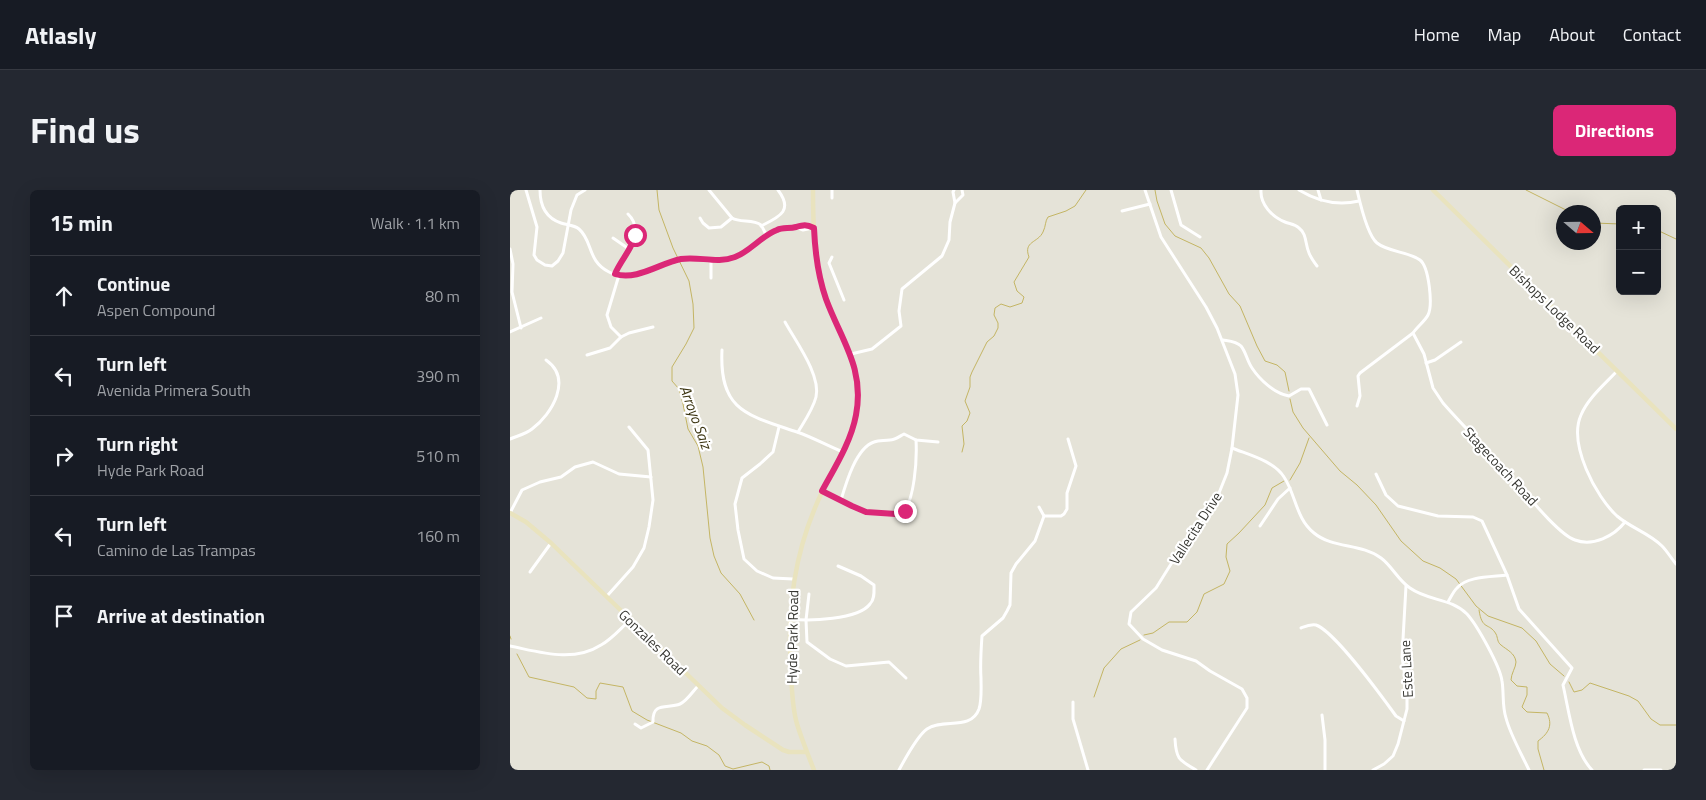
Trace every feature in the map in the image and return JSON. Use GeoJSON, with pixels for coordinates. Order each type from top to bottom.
{"type":"FeatureCollection","features":[{"type":"Feature","properties":{"kind":"street"},"geometry":{"type":"LineString","coordinates":[[526,190],[537,227],[534,255],[544,265],[552,266],[563,253],[571,210],[575,201],[580,198],[584,191]]}},
{"type":"Feature","properties":{"kind":"street"},"geometry":{"type":"LineString","coordinates":[[540,190],[541,202],[548,214],[555,220],[568,224],[581,232],[598,264],[617,275],[633,275],[682,259],[712,260],[736,256],[779,229],[804,224],[814,228]]}},
{"type":"Feature","properties":{"kind":"street"},"geometry":{"type":"LineString","coordinates":[[710,190],[732,218],[756,223],[761,226],[767,236]]}},
{"type":"Feature","properties":{"kind":"street"},"geometry":{"type":"LineString","coordinates":[[761,226],[782,214],[784,210],[786,205],[784,198],[778,190]]}},
{"type":"Feature","properties":{"kind":"street","name":"Hyde Park Road"},"geometry":{"type":"LineString","coordinates":[[813,190],[817,264],[829,307],[851,354],[858,398],[851,434],[822,491],[803,541],[793,579],[790,619],[792,694],[796,722],[814,770]]}},
{"type":"Feature","properties":{"kind":"street"},"geometry":{"type":"LineString","coordinates":[[832,190],[832,198]]}},
{"type":"Feature","properties":{"kind":"street"},"geometry":{"type":"LineString","coordinates":[[954,190],[952,192],[955,203]]}},
{"type":"Feature","properties":{"kind":"street"},"geometry":{"type":"LineString","coordinates":[[851,354],[872,349],[900,326],[899,311],[902,289],[942,256],[950,240],[950,222],[955,203],[963,195],[962,190]]}},
{"type":"Feature","properties":{"kind":"street","name":"Vallecita Drive"},"geometry":{"type":"LineString","coordinates":[[1146,190],[1157,230],[1206,306],[1222,339],[1237,384],[1238,395],[1232,448],[1227,473],[1215,502],[1191,532],[1156,588],[1131,612],[1129,624],[1144,639],[1162,650],[1198,662],[1242,689],[1246,696],[1248,703],[1246,710],[1207,770]]}},
{"type":"Feature","properties":{"kind":"street"},"geometry":{"type":"LineString","coordinates":[[1171,190],[1181,224],[1200,237]]}},
{"type":"Feature","properties":{"kind":"street"},"geometry":{"type":"LineString","coordinates":[[1261,190],[1262,201],[1267,208],[1278,219],[1296,225],[1301,230],[1306,239],[1309,254],[1317,266]]}},
{"type":"Feature","properties":{"kind":"street"},"geometry":{"type":"LineString","coordinates":[[1299,190],[1321,200],[1346,204],[1360,201]]}},
{"type":"Feature","properties":{"kind":"street"},"geometry":{"type":"LineString","coordinates":[[1318,190],[1321,200]]}},
{"type":"Feature","properties":{"kind":"street"},"geometry":{"type":"LineString","coordinates":[[1357,190],[1370,233],[1376,243],[1420,260],[1425,268],[1430,303],[1428,315],[1413,333],[1360,373],[1358,376],[1360,396],[1357,406]]}},
{"type":"Feature","properties":{"kind":"street","name":"Bishops Lodge Road"},"geometry":{"type":"LineString","coordinates":[[1433,190],[1676,429]]}},
{"type":"Feature","properties":{"kind":"street"},"geometry":{"type":"LineString","coordinates":[[1122,211],[1150,204]]}},
{"type":"Feature","properties":{"kind":"street"},"geometry":{"type":"LineString","coordinates":[[621,337],[607,318],[620,263],[634,240],[634,222],[628,214]]}},
{"type":"Feature","properties":{"kind":"street"},"geometry":{"type":"LineString","coordinates":[[700,218],[709,228],[721,226],[732,218]]}},
{"type":"Feature","properties":{"kind":"street"},"geometry":{"type":"LineString","coordinates":[[613,238],[629,249]]}},
{"type":"Feature","properties":{"kind":"street"},"geometry":{"type":"LineString","coordinates":[[510,249],[513,264],[512,292],[521,328]]}},
{"type":"Feature","properties":{"kind":"street"},"geometry":{"type":"LineString","coordinates":[[832,257],[829,263],[844,300]]}},
{"type":"Feature","properties":{"kind":"street"},"geometry":{"type":"LineString","coordinates":[[710,278],[712,260]]}},
{"type":"Feature","properties":{"kind":"street"},"geometry":{"type":"LineString","coordinates":[[817,264],[829,263]]}},
{"type":"Feature","properties":{"kind":"street"},"geometry":{"type":"LineString","coordinates":[[510,332],[541,318]]}},
{"type":"Feature","properties":{"kind":"street"},"geometry":{"type":"LineString","coordinates":[[785,322],[812,370],[818,386],[816,400],[798,432]]}},
{"type":"Feature","properties":{"kind":"street"},"geometry":{"type":"LineString","coordinates":[[587,356],[610,348],[621,337],[633,331],[653,327]]}},
{"type":"Feature","properties":{"kind":"street","name":"Stagecoach Road"},"geometry":{"type":"LineString","coordinates":[[1413,333],[1421,348],[1434,388],[1443,403],[1565,535],[1577,541],[1591,542],[1610,536],[1618,531],[1625,522]]}},
{"type":"Feature","properties":{"kind":"street"},"geometry":{"type":"LineString","coordinates":[[1222,339],[1235,342],[1241,346],[1252,368],[1270,387],[1280,394],[1288,396],[1301,389],[1310,389],[1327,425]]}},
{"type":"Feature","properties":{"kind":"street"},"geometry":{"type":"LineString","coordinates":[[1426,364],[1461,342]]}},
{"type":"Feature","properties":{"kind":"street"},"geometry":{"type":"LineString","coordinates":[[722,350],[721,370],[724,386],[741,409],[757,419],[798,432],[843,452]]}},
{"type":"Feature","properties":{"kind":"street"},"geometry":{"type":"LineString","coordinates":[[510,439],[530,430],[551,408],[554,402],[559,380],[555,369],[546,360]]}},
{"type":"Feature","properties":{"kind":"street"},"geometry":{"type":"LineString","coordinates":[[1617,371],[1584,408],[1579,420],[1578,434],[1581,451],[1593,484],[1607,506],[1625,522],[1662,545],[1676,564]]}},
{"type":"Feature","properties":{"kind":"street"},"geometry":{"type":"LineString","coordinates":[[607,596],[633,567],[644,548],[653,500],[648,450],[629,427]]}},
{"type":"Feature","properties":{"kind":"street"},"geometry":{"type":"LineString","coordinates":[[779,427],[773,452],[742,478],[735,504],[744,559],[757,571],[773,578],[793,579]]}},
{"type":"Feature","properties":{"kind":"street"},"geometry":{"type":"LineString","coordinates":[[841,500],[847,479],[866,446],[878,441],[891,440],[904,434],[916,440],[938,442]]}},
{"type":"Feature","properties":{"kind":"street"},"geometry":{"type":"LineString","coordinates":[[1044,516],[1061,516],[1067,511],[1067,493],[1076,466],[1068,439]]}},
{"type":"Feature","properties":{"kind":"street"},"geometry":{"type":"LineString","coordinates":[[822,491],[866,512],[903,513],[910,502],[917,459],[916,440]]}},
{"type":"Feature","properties":{"kind":"street"},"geometry":{"type":"LineString","coordinates":[[1232,448],[1271,465],[1284,476],[1302,519],[1313,533],[1323,539],[1362,549],[1378,556],[1406,586],[1427,597],[1448,602],[1460,608],[1470,617],[1496,661],[1502,678],[1506,719],[1529,770]]}},
{"type":"Feature","properties":{"kind":"street"},"geometry":{"type":"LineString","coordinates":[[510,513],[522,490],[540,482],[561,478],[575,467],[592,462],[619,474],[650,477]]}},
{"type":"Feature","properties":{"kind":"street"},"geometry":{"type":"LineString","coordinates":[[1376,474],[1386,495],[1398,506],[1434,515],[1473,517],[1481,520],[1485,525],[1519,609],[1572,668],[1564,685],[1574,734],[1587,765],[1592,770]]}},
{"type":"Feature","properties":{"kind":"street"},"geometry":{"type":"LineString","coordinates":[[1260,526],[1278,499],[1290,488]]}},
{"type":"Feature","properties":{"kind":"street"},"geometry":{"type":"LineString","coordinates":[[899,770],[927,729],[942,723],[967,721],[979,711],[981,702],[980,653],[982,636],[1003,618],[1008,611],[1010,605],[1011,573],[1035,540],[1044,516],[1039,507]]}},
{"type":"Feature","properties":{"kind":"street","name":"Gonzales Road"},"geometry":{"type":"LineString","coordinates":[[510,513],[526,522],[551,543],[698,686],[733,717],[783,750],[806,752]]}},
{"type":"Feature","properties":{"kind":"street"},"geometry":{"type":"LineString","coordinates":[[530,572],[551,543]]}},
{"type":"Feature","properties":{"kind":"street"},"geometry":{"type":"LineString","coordinates":[[790,619],[840,618],[861,610],[870,604],[874,594],[874,585],[861,576],[838,566]]}},
{"type":"Feature","properties":{"kind":"street"},"geometry":{"type":"LineString","coordinates":[[1448,602],[1457,587],[1463,583],[1507,576]]}},
{"type":"Feature","properties":{"kind":"street","name":"Este Lane"},"geometry":{"type":"LineString","coordinates":[[1373,770],[1393,756],[1404,721],[1408,700],[1402,657],[1406,586]]}},
{"type":"Feature","properties":{"kind":"street"},"geometry":{"type":"LineString","coordinates":[[809,594],[806,620],[807,642],[830,659],[846,666],[889,662],[906,678]]}},
{"type":"Feature","properties":{"kind":"street"},"geometry":{"type":"LineString","coordinates":[[510,646],[573,655],[601,646],[630,620]]}},
{"type":"Feature","properties":{"kind":"street"},"geometry":{"type":"LineString","coordinates":[[1301,628],[1311,625],[1318,626],[1324,630],[1345,651],[1396,716],[1404,721]]}},
{"type":"Feature","properties":{"kind":"street"},"geometry":{"type":"LineString","coordinates":[[635,724],[641,728],[648,726],[653,722],[655,710],[663,706],[681,703],[698,686]]}},
{"type":"Feature","properties":{"kind":"street"},"geometry":{"type":"LineString","coordinates":[[1073,702],[1073,719],[1088,770]]}},
{"type":"Feature","properties":{"kind":"street"},"geometry":{"type":"LineString","coordinates":[[1322,715],[1325,770]]}},
{"type":"Feature","properties":{"kind":"street"},"geometry":{"type":"LineString","coordinates":[[1175,739],[1176,754],[1179,760],[1196,770]]}},
{"type":"Feature","properties":{"kind":"street"},"geometry":{"type":"LineString","coordinates":[[1644,770],[1661,770]]}},
{"type":"Feature","properties":{"kind":"waterway","name":"Arroyo Saiz"},"geometry":{"type":"LineString","coordinates":[[657,190],[659,210],[673,248],[689,281],[693,304],[694,328],[672,367],[672,381],[679,389],[688,429],[698,446],[703,467],[710,538],[714,556],[721,573],[740,594],[754,620]]}},
{"type":"Feature","properties":{"kind":"waterway"},"geometry":{"type":"LineString","coordinates":[[962,452],[964,444],[962,426],[967,421],[970,413],[965,401],[970,387],[970,377],[987,342],[994,336],[998,328],[994,315],[995,308],[1001,304],[1010,307],[1022,303],[1024,297],[1017,291],[1014,282],[1029,257],[1029,245],[1041,236],[1048,217],[1075,206],[1086,190]]}},
{"type":"Feature","properties":{"kind":"waterway"},"geometry":{"type":"LineString","coordinates":[[1155,190],[1165,224],[1175,236],[1201,248],[1209,258],[1229,294],[1240,306],[1265,361],[1277,365],[1285,372],[1289,391]]}},
{"type":"Feature","properties":{"kind":"waterway"},"geometry":{"type":"LineString","coordinates":[[1526,190],[1556,205]]}},
{"type":"Feature","properties":{"kind":"waterway"},"geometry":{"type":"LineString","coordinates":[[1601,223],[1616,224]]}},
{"type":"Feature","properties":{"kind":"waterway"},"geometry":{"type":"LineString","coordinates":[[1661,232],[1676,239]]}},
{"type":"Feature","properties":{"kind":"waterway"},"geometry":{"type":"LineString","coordinates":[[1290,399],[1293,412],[1303,428],[1340,471],[1376,505],[1401,541],[1423,561],[1440,568],[1456,579],[1476,606],[1488,616],[1522,628],[1536,641],[1550,664],[1564,676]]}},
{"type":"Feature","properties":{"kind":"waterway"},"geometry":{"type":"LineString","coordinates":[[1290,480],[1300,463],[1309,438]]}},
{"type":"Feature","properties":{"kind":"waterway"},"geometry":{"type":"LineString","coordinates":[[1144,635],[1153,633],[1169,622],[1187,622],[1197,612],[1204,594],[1224,584],[1230,571],[1226,557],[1227,544],[1265,505],[1272,488],[1284,481]]}},
{"type":"Feature","properties":{"kind":"waterway"},"geometry":{"type":"LineString","coordinates":[[1479,610],[1484,624],[1493,630],[1500,644],[1514,656],[1516,664],[1511,680],[1517,686],[1527,687],[1527,695],[1522,707],[1527,712],[1547,713],[1549,717],[1549,728],[1538,741],[1538,749],[1544,770]]}},
{"type":"Feature","properties":{"kind":"waterway"},"geometry":{"type":"LineString","coordinates":[[1094,697],[1104,668],[1121,649],[1140,640]]}},
{"type":"Feature","properties":{"kind":"waterway"},"geometry":{"type":"LineString","coordinates":[[517,654],[529,677],[574,687],[587,698],[596,699],[596,691],[600,683],[623,687],[632,711],[647,720],[681,733],[692,741],[707,746],[719,755],[725,766],[733,769],[762,762],[769,766],[770,770]]}},
{"type":"Feature","properties":{"kind":"waterway"},"geometry":{"type":"LineString","coordinates":[[1569,682],[1574,692],[1582,690],[1590,683],[1629,696],[1638,701],[1651,719],[1660,725],[1676,725]]}},
{"type":"Feature","properties":{"kind":"route"},"geometry":{"type":"LineString","coordinates":[[635,235],[633,243],[621,260],[615,274],[619,276],[633,275],[682,259],[692,258],[715,261],[727,259],[742,254],[779,229],[804,224],[814,228],[816,260],[824,293],[851,354],[855,368],[858,398],[851,434],[822,491],[866,512],[901,514],[905,511]]}}]}
